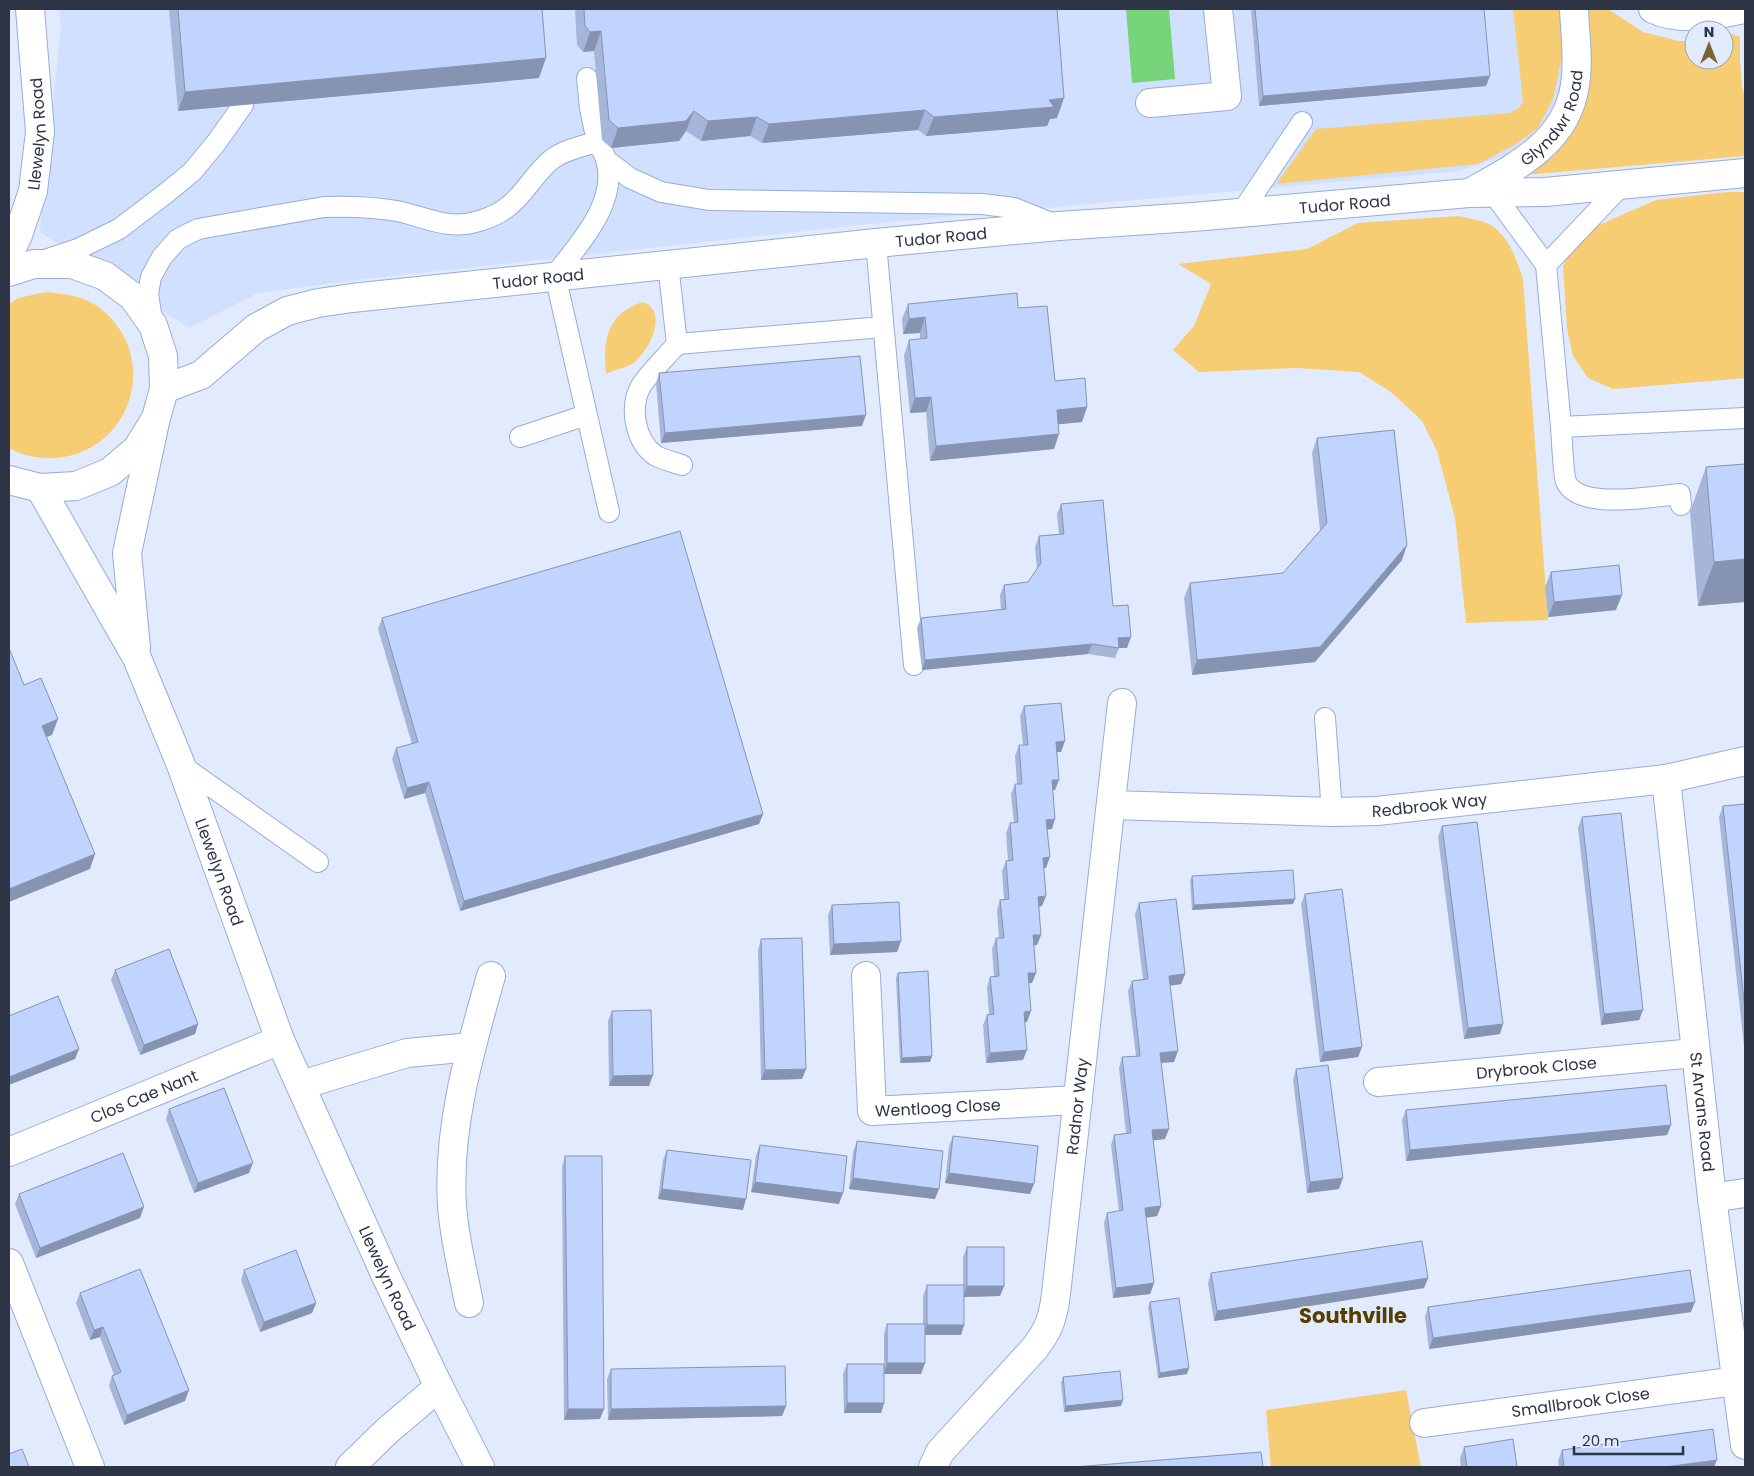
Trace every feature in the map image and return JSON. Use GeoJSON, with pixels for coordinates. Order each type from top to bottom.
{"type":"FeatureCollection","features":[{"type":"Feature","properties":{"kind":"street","name":"Llewelyn Road"},"geometry":{"type":"LineString","coordinates":[[9,254],[18,235],[33,191],[40,132],[30,9]]}},
{"type":"Feature","properties":{"kind":"street"},"geometry":{"type":"LineString","coordinates":[[1150,103],[1227,96],[1218,9]]}},
{"type":"Feature","properties":{"kind":"street"},"geometry":{"type":"LineString","coordinates":[[1233,9],[1242,105]]}},
{"type":"Feature","properties":{"kind":"street","name":"Glyndwr Road"},"geometry":{"type":"LineString","coordinates":[[1481,193],[1536,153],[1554,135],[1568,111],[1575,86],[1574,9]]}},
{"type":"Feature","properties":{"kind":"street"},"geometry":{"type":"LineString","coordinates":[[1653,9],[1660,12],[1687,16],[1717,15],[1744,9]]}},
{"type":"Feature","properties":{"kind":"street","name":"Tudor Road"},"geometry":{"type":"LineString","coordinates":[[164,389],[201,375],[256,328],[287,311],[318,303],[352,298],[876,242],[1481,193],[1545,192],[1745,174]]}},
{"type":"Feature","properties":{"kind":"street"},"geometry":{"type":"LineString","coordinates":[[9,272],[34,264],[72,264],[105,276],[133,297],[153,325],[163,356],[164,389],[156,418],[137,449],[110,472],[76,486],[40,488],[9,481]]}},
{"type":"Feature","properties":{"kind":"street","name":"Llewelyn Road"},"geometry":{"type":"LineString","coordinates":[[137,658],[127,553],[156,418]]}},
{"type":"Feature","properties":{"kind":"street","name":"Llewelyn Road"},"geometry":{"type":"LineString","coordinates":[[40,488],[137,658],[182,765],[280,1040],[385,1274],[439,1388],[480,1467]]}},
{"type":"Feature","properties":{"kind":"street","name":"Radnor Way"},"geometry":{"type":"LineString","coordinates":[[933,1467],[940,1452],[1034,1349],[1044,1337],[1050,1324],[1055,1301],[1122,703]]}},
{"type":"Feature","properties":{"kind":"street","name":"Redbrook Way"},"geometry":{"type":"LineString","coordinates":[[1111,805],[1332,812],[1377,811],[1666,779],[1745,762]]}},
{"type":"Feature","properties":{"kind":"street","name":"St Arvans Road"},"geometry":{"type":"LineString","coordinates":[[1666,779],[1712,1198],[1745,1445]]}},
{"type":"Feature","properties":{"kind":"street"},"geometry":{"type":"LineString","coordinates":[[469,1304],[454,1223],[452,1190],[453,1155],[471,1046],[491,976]]}},
{"type":"Feature","properties":{"kind":"street","name":"Wentloog Close"},"geometry":{"type":"LineString","coordinates":[[866,976],[872,1111],[1078,1100]]}},
{"type":"Feature","properties":{"kind":"street","name":"Clos Cae Nant"},"geometry":{"type":"LineString","coordinates":[[9,1152],[280,1040]]}},
{"type":"Feature","properties":{"kind":"street"},"geometry":{"type":"LineString","coordinates":[[301,1085],[407,1053],[471,1046]]}},
{"type":"Feature","properties":{"kind":"street","name":"Drybrook Close"},"geometry":{"type":"LineString","coordinates":[[1378,1082],[1696,1053]]}},
{"type":"Feature","properties":{"kind":"street"},"geometry":{"type":"LineString","coordinates":[[1712,1198],[1745,1193]]}},
{"type":"Feature","properties":{"kind":"street"},"geometry":{"type":"LineString","coordinates":[[9,1263],[90,1467]]}},
{"type":"Feature","properties":{"kind":"street","name":"Smallbrook Close"},"geometry":{"type":"LineString","coordinates":[[1424,1423],[1736,1381]]}},
{"type":"Feature","properties":{"kind":"street"},"geometry":{"type":"LineString","coordinates":[[350,1467],[388,1430],[439,1388]]}},
{"type":"Feature","properties":{"kind":"lane"},"geometry":{"type":"LineString","coordinates":[[34,54],[36,9]]}},
{"type":"Feature","properties":{"kind":"lane"},"geometry":{"type":"LineString","coordinates":[[587,78],[590,108],[597,142],[606,160],[608,189],[592,229],[555,275],[609,512]]}},
{"type":"Feature","properties":{"kind":"lane"},"geometry":{"type":"LineString","coordinates":[[34,264],[78,249],[119,229],[192,172],[216,143],[243,105]]}},
{"type":"Feature","properties":{"kind":"lane"},"geometry":{"type":"LineString","coordinates":[[1241,213],[1302,122]]}},
{"type":"Feature","properties":{"kind":"lane"},"geometry":{"type":"LineString","coordinates":[[153,325],[148,293],[151,277],[162,257],[178,239],[198,229],[334,206],[375,208],[454,225],[478,221],[510,205],[552,159],[578,147],[597,142]]}},
{"type":"Feature","properties":{"kind":"lane"},"geometry":{"type":"LineString","coordinates":[[606,160],[630,178],[661,192],[709,200],[982,204],[1014,208],[1059,226]]}},
{"type":"Feature","properties":{"kind":"lane"},"geometry":{"type":"LineString","coordinates":[[1546,265],[1622,185]]}},
{"type":"Feature","properties":{"kind":"lane"},"geometry":{"type":"LineString","coordinates":[[1481,193],[1546,265],[1566,481],[1571,488],[1582,496],[1593,499],[1607,500],[1680,494],[1681,505]]}},
{"type":"Feature","properties":{"kind":"lane"},"geometry":{"type":"LineString","coordinates":[[876,242],[914,665]]}},
{"type":"Feature","properties":{"kind":"lane"},"geometry":{"type":"LineString","coordinates":[[668,264],[677,344]]}},
{"type":"Feature","properties":{"kind":"lane"},"geometry":{"type":"LineString","coordinates":[[682,465],[658,456],[648,449],[642,441],[635,409],[641,385],[677,344],[883,327]]}},
{"type":"Feature","properties":{"kind":"lane"},"geometry":{"type":"LineString","coordinates":[[520,436],[586,415]]}},
{"type":"Feature","properties":{"kind":"lane"},"geometry":{"type":"LineString","coordinates":[[1561,428],[1745,418]]}},
{"type":"Feature","properties":{"kind":"lane"},"geometry":{"type":"LineString","coordinates":[[1325,718],[1332,812]]}},
{"type":"Feature","properties":{"kind":"lane"},"geometry":{"type":"LineString","coordinates":[[182,765],[318,862]]}},
{"type":"Feature","properties":{"kind":"shaded area"},"geometry":{"type":"Polygon","coordinates":[[[59,9],[1564,9],[1565,73],[1549,122],[1507,155],[1459,171],[880,223],[356,280],[258,293],[189,328],[40,232],[61,25],[59,9]]]}},
{"type":"Feature","properties":{"kind":"shaded area"},"geometry":{"type":"Polygon","coordinates":[[[1126,9],[1169,9],[1175,79],[1132,83],[1126,9]]]}},
{"type":"Feature","properties":{"kind":"shaded area"},"geometry":{"type":"Polygon","coordinates":[[[1513,9],[1560,9],[1563,52],[1553,99],[1538,128],[1514,145],[1478,164],[1276,184],[1316,129],[1510,113],[1519,108],[1523,102],[1513,9]]]}},
{"type":"Feature","properties":{"kind":"shaded area"},"geometry":{"type":"Polygon","coordinates":[[[1585,9],[1608,9],[1643,32],[1684,41],[1684,70],[1734,70],[1734,35],[1740,37],[1742,87],[1745,97],[1745,156],[1524,175],[1554,156],[1564,142],[1578,114],[1585,9]]]}},
{"type":"Feature","properties":{"kind":"shaded area"},"geometry":{"type":"Polygon","coordinates":[[[1727,192],[1745,192],[1745,378],[1613,389],[1588,378],[1573,356],[1567,329],[1563,266],[1571,246],[1601,224],[1656,200],[1727,192]]]}},
{"type":"Feature","properties":{"kind":"shaded area"},"geometry":{"type":"Polygon","coordinates":[[[1457,216],[1484,222],[1499,231],[1510,246],[1523,279],[1548,620],[1466,623],[1455,518],[1437,451],[1422,421],[1391,392],[1359,372],[1296,368],[1199,372],[1173,350],[1194,326],[1211,284],[1178,264],[1307,249],[1358,223],[1457,216]]]}},
{"type":"Feature","properties":{"kind":"shaded area"},"geometry":{"type":"Polygon","coordinates":[[[46,292],[81,298],[100,308],[119,328],[130,351],[133,375],[130,398],[120,420],[104,438],[82,452],[56,458],[32,456],[9,448],[9,304],[18,298],[46,292]]]}},
{"type":"Feature","properties":{"kind":"shaded area"},"geometry":{"type":"Polygon","coordinates":[[[642,302],[650,307],[655,314],[656,322],[650,342],[645,351],[632,364],[606,374],[605,350],[609,330],[621,314],[630,307],[642,302]]]}},
{"type":"Feature","properties":{"kind":"shaded area"},"geometry":{"type":"Polygon","coordinates":[[[1406,1390],[1421,1467],[1271,1467],[1266,1410],[1406,1390]]]}},
{"type":"Feature","properties":{"kind":"building"},"geometry":{"type":"Polygon","coordinates":[[[178,9],[542,9],[546,58],[185,92],[178,9]]]}},
{"type":"Feature","properties":{"kind":"building"},"geometry":{"type":"Polygon","coordinates":[[[584,9],[1057,9],[1064,98],[1049,100],[1054,107],[934,117],[925,110],[769,124],[757,117],[708,121],[694,111],[686,121],[618,128],[609,120],[601,31],[590,32],[585,26],[584,9]]]}},
{"type":"Feature","properties":{"kind":"building"},"geometry":{"type":"Polygon","coordinates":[[[1255,9],[1484,9],[1490,76],[1263,96],[1255,9]]]}},
{"type":"Feature","properties":{"kind":"building"},"geometry":{"type":"Polygon","coordinates":[[[1017,293],[1018,308],[1047,306],[1055,381],[1085,378],[1087,407],[1057,410],[1059,434],[936,446],[931,397],[915,398],[909,340],[927,338],[925,317],[909,319],[908,304],[1017,293]]]}},
{"type":"Feature","properties":{"kind":"building"},"geometry":{"type":"Polygon","coordinates":[[[860,356],[866,415],[665,433],[659,373],[860,356]]]}},
{"type":"Feature","properties":{"kind":"building"},"geometry":{"type":"Polygon","coordinates":[[[1394,430],[1407,545],[1320,647],[1197,660],[1190,583],[1283,573],[1327,523],[1317,438],[1394,430]]]}},
{"type":"Feature","properties":{"kind":"building"},"geometry":{"type":"Polygon","coordinates":[[[1745,464],[1745,559],[1714,562],[1706,467],[1745,464]]]}},
{"type":"Feature","properties":{"kind":"building"},"geometry":{"type":"Polygon","coordinates":[[[1103,500],[1113,606],[1128,605],[1131,637],[1118,638],[1119,648],[1092,644],[925,660],[921,618],[1006,609],[1004,585],[1028,582],[1041,563],[1039,536],[1064,534],[1061,504],[1103,500]]]}},
{"type":"Feature","properties":{"kind":"building"},"geometry":{"type":"Polygon","coordinates":[[[680,531],[763,814],[464,901],[429,782],[407,788],[396,748],[418,742],[382,618],[680,531]]]}},
{"type":"Feature","properties":{"kind":"building"},"geometry":{"type":"Polygon","coordinates":[[[1619,565],[1622,595],[1554,602],[1551,572],[1619,565]]]}},
{"type":"Feature","properties":{"kind":"building"},"geometry":{"type":"Polygon","coordinates":[[[9,648],[24,685],[41,678],[58,719],[42,726],[95,854],[9,889],[9,648]]]}},
{"type":"Feature","properties":{"kind":"building"},"geometry":{"type":"Polygon","coordinates":[[[1061,703],[1065,741],[1056,742],[1059,780],[1052,780],[1055,819],[1046,820],[1050,857],[1043,858],[1046,896],[1038,897],[1041,935],[1033,935],[1036,973],[1028,973],[1031,1011],[1024,1012],[1027,1050],[990,1053],[987,1015],[994,1014],[990,977],[999,976],[996,938],[1004,938],[1000,900],[1009,899],[1006,861],[1013,860],[1010,823],[1018,822],[1015,784],[1022,784],[1019,745],[1028,745],[1024,706],[1061,703]]]}},
{"type":"Feature","properties":{"kind":"building"},"geometry":{"type":"Polygon","coordinates":[[[1745,804],[1745,1010],[1723,806],[1745,804]]]}},
{"type":"Feature","properties":{"kind":"building"},"geometry":{"type":"Polygon","coordinates":[[[1621,813],[1643,1010],[1604,1014],[1582,817],[1621,813]]]}},
{"type":"Feature","properties":{"kind":"building"},"geometry":{"type":"Polygon","coordinates":[[[1477,822],[1503,1024],[1468,1028],[1442,826],[1477,822]]]}},
{"type":"Feature","properties":{"kind":"building"},"geometry":{"type":"Polygon","coordinates":[[[1293,870],[1295,899],[1194,905],[1192,876],[1293,870]]]}},
{"type":"Feature","properties":{"kind":"building"},"geometry":{"type":"Polygon","coordinates":[[[1342,889],[1362,1047],[1324,1052],[1305,894],[1342,889]]]}},
{"type":"Feature","properties":{"kind":"building"},"geometry":{"type":"Polygon","coordinates":[[[1176,899],[1185,974],[1169,976],[1178,1051],[1160,1053],[1169,1129],[1152,1130],[1161,1206],[1145,1208],[1154,1283],[1116,1288],[1107,1213],[1123,1210],[1114,1135],[1131,1133],[1122,1057],[1140,1056],[1132,981],[1148,979],[1139,903],[1176,899]]]}},
{"type":"Feature","properties":{"kind":"building"},"geometry":{"type":"Polygon","coordinates":[[[899,902],[901,941],[834,944],[832,905],[899,902]]]}},
{"type":"Feature","properties":{"kind":"building"},"geometry":{"type":"Polygon","coordinates":[[[802,938],[806,1069],[765,1070],[761,939],[802,938]]]}},
{"type":"Feature","properties":{"kind":"building"},"geometry":{"type":"Polygon","coordinates":[[[169,949],[198,1024],[144,1045],[115,970],[169,949]]]}},
{"type":"Feature","properties":{"kind":"building"},"geometry":{"type":"Polygon","coordinates":[[[928,971],[932,1056],[902,1058],[898,973],[928,971]]]}},
{"type":"Feature","properties":{"kind":"building"},"geometry":{"type":"Polygon","coordinates":[[[58,996],[79,1049],[9,1077],[9,1016],[58,996]]]}},
{"type":"Feature","properties":{"kind":"building"},"geometry":{"type":"Polygon","coordinates":[[[651,1010],[653,1075],[613,1076],[612,1011],[651,1010]]]}},
{"type":"Feature","properties":{"kind":"building"},"geometry":{"type":"Polygon","coordinates":[[[1328,1065],[1343,1178],[1310,1182],[1296,1069],[1328,1065]]]}},
{"type":"Feature","properties":{"kind":"building"},"geometry":{"type":"Polygon","coordinates":[[[1666,1085],[1671,1125],[1410,1150],[1406,1110],[1666,1085]]]}},
{"type":"Feature","properties":{"kind":"building"},"geometry":{"type":"Polygon","coordinates":[[[224,1088],[253,1163],[198,1183],[169,1109],[224,1088]]]}},
{"type":"Feature","properties":{"kind":"building"},"geometry":{"type":"Polygon","coordinates":[[[953,1136],[1038,1146],[1034,1184],[949,1173],[953,1136]]]}},
{"type":"Feature","properties":{"kind":"building"},"geometry":{"type":"Polygon","coordinates":[[[857,1141],[943,1151],[939,1189],[853,1178],[857,1141]]]}},
{"type":"Feature","properties":{"kind":"building"},"geometry":{"type":"Polygon","coordinates":[[[760,1145],[847,1156],[843,1193],[755,1182],[760,1145]]]}},
{"type":"Feature","properties":{"kind":"building"},"geometry":{"type":"Polygon","coordinates":[[[667,1150],[751,1160],[746,1199],[662,1189],[667,1150]]]}},
{"type":"Feature","properties":{"kind":"building"},"geometry":{"type":"Polygon","coordinates":[[[123,1153],[144,1207],[40,1248],[19,1194],[123,1153]]]}},
{"type":"Feature","properties":{"kind":"building"},"geometry":{"type":"Polygon","coordinates":[[[565,1156],[602,1156],[604,1409],[568,1409],[565,1156]]]}},
{"type":"Feature","properties":{"kind":"building"},"geometry":{"type":"Polygon","coordinates":[[[1422,1241],[1428,1278],[1217,1311],[1211,1273],[1422,1241]]]}},
{"type":"Feature","properties":{"kind":"building"},"geometry":{"type":"Polygon","coordinates":[[[967,1247],[1004,1247],[1004,1286],[967,1286],[967,1247]]]}},
{"type":"Feature","properties":{"kind":"building"},"geometry":{"type":"Polygon","coordinates":[[[296,1250],[316,1303],[264,1322],[244,1270],[296,1250]]]}},
{"type":"Feature","properties":{"kind":"building"},"geometry":{"type":"Polygon","coordinates":[[[140,1269],[189,1390],[127,1415],[112,1376],[121,1372],[103,1327],[94,1330],[80,1293],[140,1269]]]}},
{"type":"Feature","properties":{"kind":"building"},"geometry":{"type":"Polygon","coordinates":[[[1690,1270],[1695,1302],[1433,1338],[1428,1307],[1690,1270]]]}},
{"type":"Feature","properties":{"kind":"building"},"geometry":{"type":"Polygon","coordinates":[[[927,1285],[964,1285],[964,1325],[927,1325],[927,1285]]]}},
{"type":"Feature","properties":{"kind":"building"},"geometry":{"type":"Polygon","coordinates":[[[1179,1298],[1189,1368],[1160,1373],[1150,1302],[1179,1298]]]}},
{"type":"Feature","properties":{"kind":"building"},"geometry":{"type":"Polygon","coordinates":[[[887,1324],[925,1324],[925,1363],[887,1363],[887,1324]]]}},
{"type":"Feature","properties":{"kind":"building"},"geometry":{"type":"Polygon","coordinates":[[[847,1364],[884,1364],[884,1403],[847,1403],[847,1364]]]}},
{"type":"Feature","properties":{"kind":"building"},"geometry":{"type":"Polygon","coordinates":[[[785,1366],[786,1406],[611,1409],[611,1369],[785,1366]]]}},
{"type":"Feature","properties":{"kind":"building"},"geometry":{"type":"Polygon","coordinates":[[[1120,1371],[1123,1400],[1066,1406],[1063,1377],[1120,1371]]]}},
{"type":"Feature","properties":{"kind":"building"},"geometry":{"type":"Polygon","coordinates":[[[1713,1429],[1717,1460],[1665,1467],[1564,1467],[1562,1450],[1713,1429]]]}},
{"type":"Feature","properties":{"kind":"building"},"geometry":{"type":"Polygon","coordinates":[[[1513,1439],[1517,1467],[1467,1467],[1464,1447],[1513,1439]]]}},
{"type":"Feature","properties":{"kind":"building"},"geometry":{"type":"Polygon","coordinates":[[[22,1449],[29,1467],[9,1467],[9,1454],[22,1449]]]}},
{"type":"Feature","properties":{"kind":"building"},"geometry":{"type":"Polygon","coordinates":[[[1261,1452],[1263,1467],[1074,1467],[1261,1452]]]}},
{"type":"Feature","properties":{"kind":"district","name":"Southville"},"geometry":{"type":"Point","coordinates":[1353,1315]}}]}
